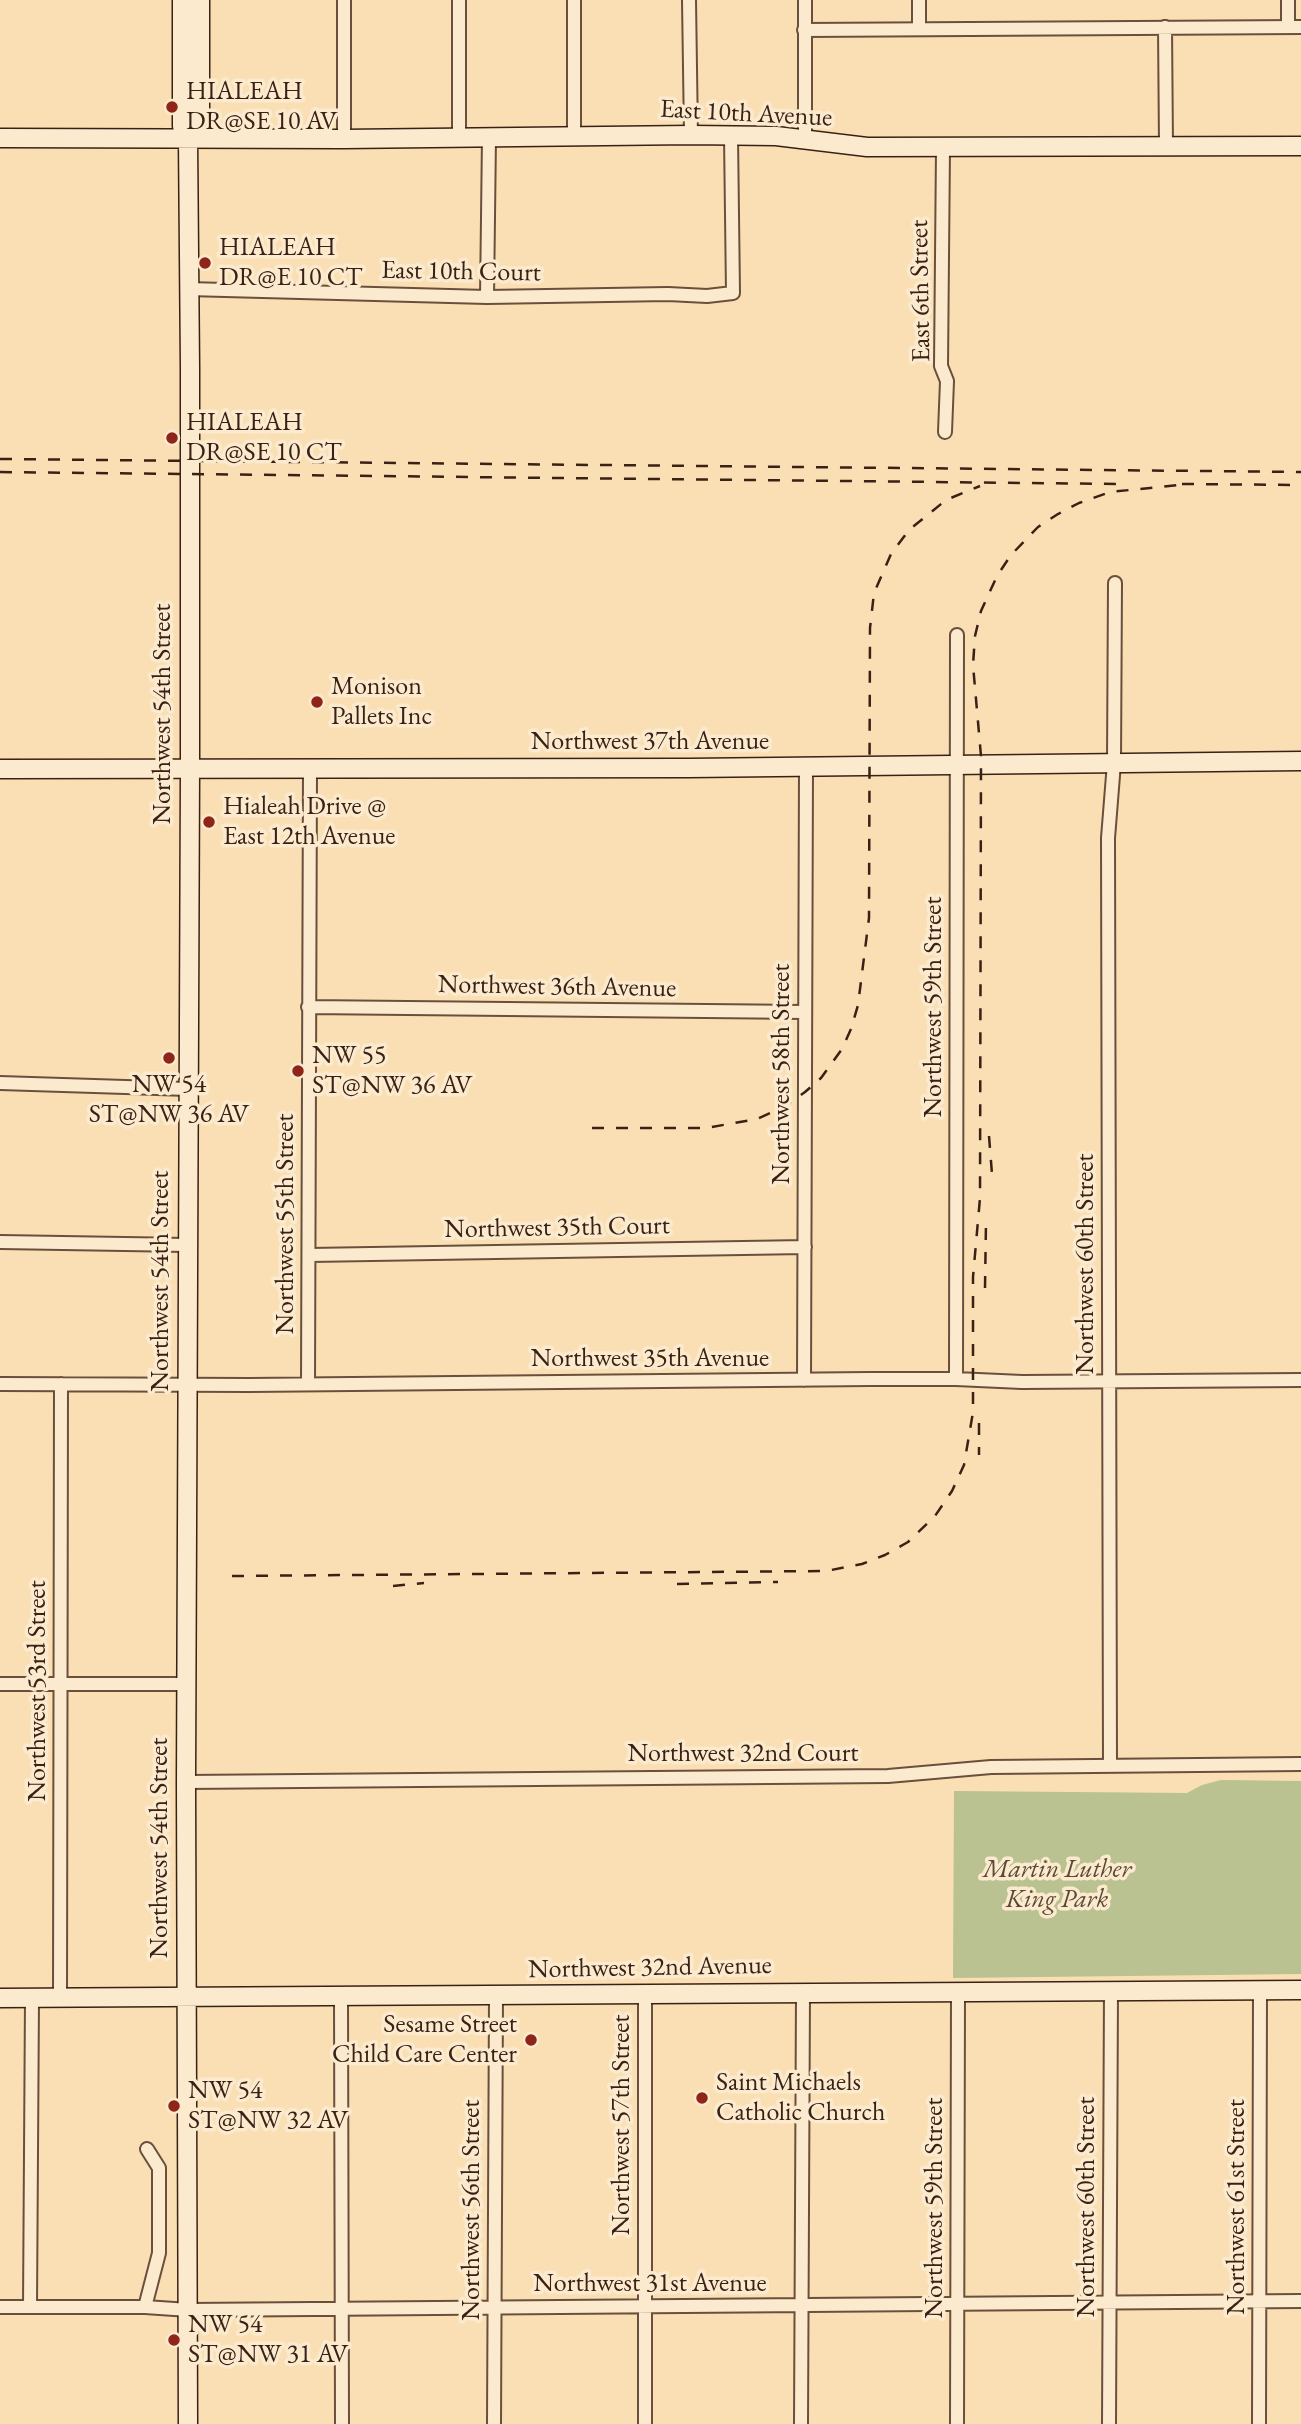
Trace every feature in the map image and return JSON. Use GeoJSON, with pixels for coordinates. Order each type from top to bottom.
{"type":"FeatureCollection","features":[{"type":"Feature","properties":{"kind":"main road","name":"Northwest 54th Street"},"geometry":{"type":"LineString","coordinates":[[182,0],[182,126],[188,139],[190,769],[186,1782],[188,2424]]}},
{"type":"Feature","properties":{"kind":"main road","name":"Northwest 54th Street"},"geometry":{"type":"LineString","coordinates":[[188,139],[200,122],[200,0]]}},
{"type":"Feature","properties":{"kind":"main road","name":"East 10th Avenue"},"geometry":{"type":"LineString","coordinates":[[0,138],[344,139],[731,135],[804,139],[864,147],[1301,146]]}},
{"type":"Feature","properties":{"kind":"main road","name":"Northwest 37th Avenue"},"geometry":{"type":"LineString","coordinates":[[0,769],[806,767],[1301,761]]}},
{"type":"Feature","properties":{"kind":"main road","name":"Northwest 32nd Avenue"},"geometry":{"type":"LineString","coordinates":[[0,1998],[1301,1990]]}},
{"type":"Feature","properties":{"kind":"street"},"geometry":{"type":"LineString","coordinates":[[344,0],[344,139]]}},
{"type":"Feature","properties":{"kind":"street"},"geometry":{"type":"LineString","coordinates":[[459,0],[460,137]]}},
{"type":"Feature","properties":{"kind":"street"},"geometry":{"type":"LineString","coordinates":[[574,0],[574,136]]}},
{"type":"Feature","properties":{"kind":"street"},"geometry":{"type":"LineString","coordinates":[[689,0],[691,135]]}},
{"type":"Feature","properties":{"kind":"street"},"geometry":{"type":"LineString","coordinates":[[804,0],[804,139]]}},
{"type":"Feature","properties":{"kind":"street"},"geometry":{"type":"LineString","coordinates":[[919,0],[919,29]]}},
{"type":"Feature","properties":{"kind":"street"},"geometry":{"type":"LineString","coordinates":[[804,30],[1295,27],[1288,0]]}},
{"type":"Feature","properties":{"kind":"street"},"geometry":{"type":"LineString","coordinates":[[1165,27],[1166,146]]}},
{"type":"Feature","properties":{"kind":"street","name":"East 10th Court"},"geometry":{"type":"LineString","coordinates":[[188,289],[486,297],[668,294],[707,296],[733,293],[731,135]]}},
{"type":"Feature","properties":{"kind":"street"},"geometry":{"type":"LineString","coordinates":[[486,297],[489,137]]}},
{"type":"Feature","properties":{"kind":"street","name":"East 6th Street"},"geometry":{"type":"LineString","coordinates":[[943,148],[941,366],[947,381],[945,432]]}},
{"type":"Feature","properties":{"kind":"street","name":"Northwest 60th Street"},"geometry":{"type":"LineString","coordinates":[[1110,1765],[1108,838],[1114,762],[1115,583]]}},
{"type":"Feature","properties":{"kind":"street","name":"Northwest 59th Street"},"geometry":{"type":"LineString","coordinates":[[956,1379],[957,635]]}},
{"type":"Feature","properties":{"kind":"street","name":"Northwest 58th Street"},"geometry":{"type":"LineString","coordinates":[[804,1380],[806,767]]}},
{"type":"Feature","properties":{"kind":"street","name":"Northwest 55th Street"},"geometry":{"type":"LineString","coordinates":[[308,1384],[310,770]]}},
{"type":"Feature","properties":{"kind":"street","name":"Northwest 36th Avenue"},"geometry":{"type":"LineString","coordinates":[[308,1007],[805,1012]]}},
{"type":"Feature","properties":{"kind":"street"},"geometry":{"type":"LineString","coordinates":[[0,1083],[188,1089]]}},
{"type":"Feature","properties":{"kind":"street"},"geometry":{"type":"LineString","coordinates":[[0,1242],[187,1245]]}},
{"type":"Feature","properties":{"kind":"street","name":"Northwest 35th Court"},"geometry":{"type":"LineString","coordinates":[[310,1255],[805,1247]]}},
{"type":"Feature","properties":{"kind":"street","name":"Northwest 35th Avenue"},"geometry":{"type":"LineString","coordinates":[[0,1384],[1301,1380]]}},
{"type":"Feature","properties":{"kind":"street","name":"Northwest 53rd Street"},"geometry":{"type":"LineString","coordinates":[[60,1998],[61,1384]]}},
{"type":"Feature","properties":{"kind":"street"},"geometry":{"type":"LineString","coordinates":[[0,1684],[187,1684]]}},
{"type":"Feature","properties":{"kind":"street","name":"Northwest 32nd Court"},"geometry":{"type":"LineString","coordinates":[[186,1782],[888,1776],[991,1767],[1301,1764]]}},
{"type":"Feature","properties":{"kind":"street","name":"Northwest 60th Street"},"geometry":{"type":"LineString","coordinates":[[1109,2424],[1111,1990]]}},
{"type":"Feature","properties":{"kind":"street","name":"Northwest 61st Street"},"geometry":{"type":"LineString","coordinates":[[1259,2424],[1260,1990]]}},
{"type":"Feature","properties":{"kind":"street","name":"Northwest 59th Street"},"geometry":{"type":"LineString","coordinates":[[957,2424],[958,1991]]}},
{"type":"Feature","properties":{"kind":"street"},"geometry":{"type":"LineString","coordinates":[[801,2424],[803,1993]]}},
{"type":"Feature","properties":{"kind":"street","name":"Northwest 57th Street"},"geometry":{"type":"LineString","coordinates":[[645,1994],[645,2424]]}},
{"type":"Feature","properties":{"kind":"street","name":"Northwest 56th Street"},"geometry":{"type":"LineString","coordinates":[[494,2424],[496,1996]]}},
{"type":"Feature","properties":{"kind":"street"},"geometry":{"type":"LineString","coordinates":[[341,1997],[342,2424]]}},
{"type":"Feature","properties":{"kind":"street"},"geometry":{"type":"LineString","coordinates":[[30,2307],[33,1998]]}},
{"type":"Feature","properties":{"kind":"street"},"geometry":{"type":"LineString","coordinates":[[145,2308],[159,2253],[159,2168],[147,2148]]}},
{"type":"Feature","properties":{"kind":"street","name":"Northwest 31st Avenue"},"geometry":{"type":"LineString","coordinates":[[0,2307],[189,2310],[1301,2301]]}},
{"type":"Feature","properties":{"kind":"green space","name":"Martin Luther King Park"},"geometry":{"type":"Polygon","coordinates":[[[1221,1780],[1301,1781],[1301,1974],[953,1978],[954,1791],[1187,1793],[1202,1785],[1221,1780]]]}},
{"type":"Feature","properties":{"kind":"railway"},"geometry":{"type":"LineString","coordinates":[[0,459],[1301,472]]}},
{"type":"Feature","properties":{"kind":"railway"},"geometry":{"type":"LineString","coordinates":[[0,472],[1123,484]]}},
{"type":"Feature","properties":{"kind":"railway"},"geometry":{"type":"LineString","coordinates":[[1182,484],[1301,485]]}},
{"type":"Feature","properties":{"kind":"railway"},"geometry":{"type":"LineString","coordinates":[[232,1576],[826,1571],[862,1564],[885,1555],[908,1542],[935,1516],[952,1491],[964,1465],[973,1412],[973,1277],[980,1198],[981,756],[973,665],[975,636],[981,611],[997,576],[1011,555],[1038,527],[1058,514],[1110,492],[1189,484]]}},
{"type":"Feature","properties":{"kind":"railway"},"geometry":{"type":"LineString","coordinates":[[592,1128],[706,1128],[757,1119],[785,1106],[805,1092],[821,1078],[842,1049],[858,1005],[869,918],[870,628],[874,593],[891,554],[909,530],[946,500],[980,486]]}},
{"type":"Feature","properties":{"kind":"railway"},"geometry":{"type":"LineString","coordinates":[[989,1136],[992,1174]]}},
{"type":"Feature","properties":{"kind":"railway"},"geometry":{"type":"LineString","coordinates":[[985,1288],[986,1222]]}},
{"type":"Feature","properties":{"kind":"railway"},"geometry":{"type":"LineString","coordinates":[[979,1423],[979,1455]]}},
{"type":"Feature","properties":{"kind":"railway"},"geometry":{"type":"LineString","coordinates":[[677,1584],[778,1582]]}},
{"type":"Feature","properties":{"kind":"railway"},"geometry":{"type":"LineString","coordinates":[[393,1586],[424,1583]]}},
{"type":"Feature","properties":{"kind":"place","name":"HIALEAH DR@SE 10 AV"},"geometry":{"type":"Point","coordinates":[172,107]}},
{"type":"Feature","properties":{"kind":"place","name":"HIALEAH DR@E 10 CT"},"geometry":{"type":"Point","coordinates":[205,263]}},
{"type":"Feature","properties":{"kind":"place","name":"HIALEAH DR@SE 10 CT"},"geometry":{"type":"Point","coordinates":[172,438]}},
{"type":"Feature","properties":{"kind":"place","name":"Monison Pallets Inc"},"geometry":{"type":"Point","coordinates":[317,702]}},
{"type":"Feature","properties":{"kind":"place","name":"Hialeah Drive @ East 12th Avenue"},"geometry":{"type":"Point","coordinates":[209,822]}},
{"type":"Feature","properties":{"kind":"place","name":"NW 54 ST@NW 36 AV"},"geometry":{"type":"Point","coordinates":[169,1058]}},
{"type":"Feature","properties":{"kind":"place","name":"NW 55 ST@NW 36 AV"},"geometry":{"type":"Point","coordinates":[298,1071]}},
{"type":"Feature","properties":{"kind":"place","name":"Sesame Street Child Care Center"},"geometry":{"type":"Point","coordinates":[531,2040]}},
{"type":"Feature","properties":{"kind":"place","name":"Saint Michaels Catholic Church"},"geometry":{"type":"Point","coordinates":[702,2098]}},
{"type":"Feature","properties":{"kind":"place","name":"NW 54 ST@NW 32 AV"},"geometry":{"type":"Point","coordinates":[174,2106]}},
{"type":"Feature","properties":{"kind":"place","name":"NW 54 ST@NW 31 AV"},"geometry":{"type":"Point","coordinates":[174,2340]}}]}
